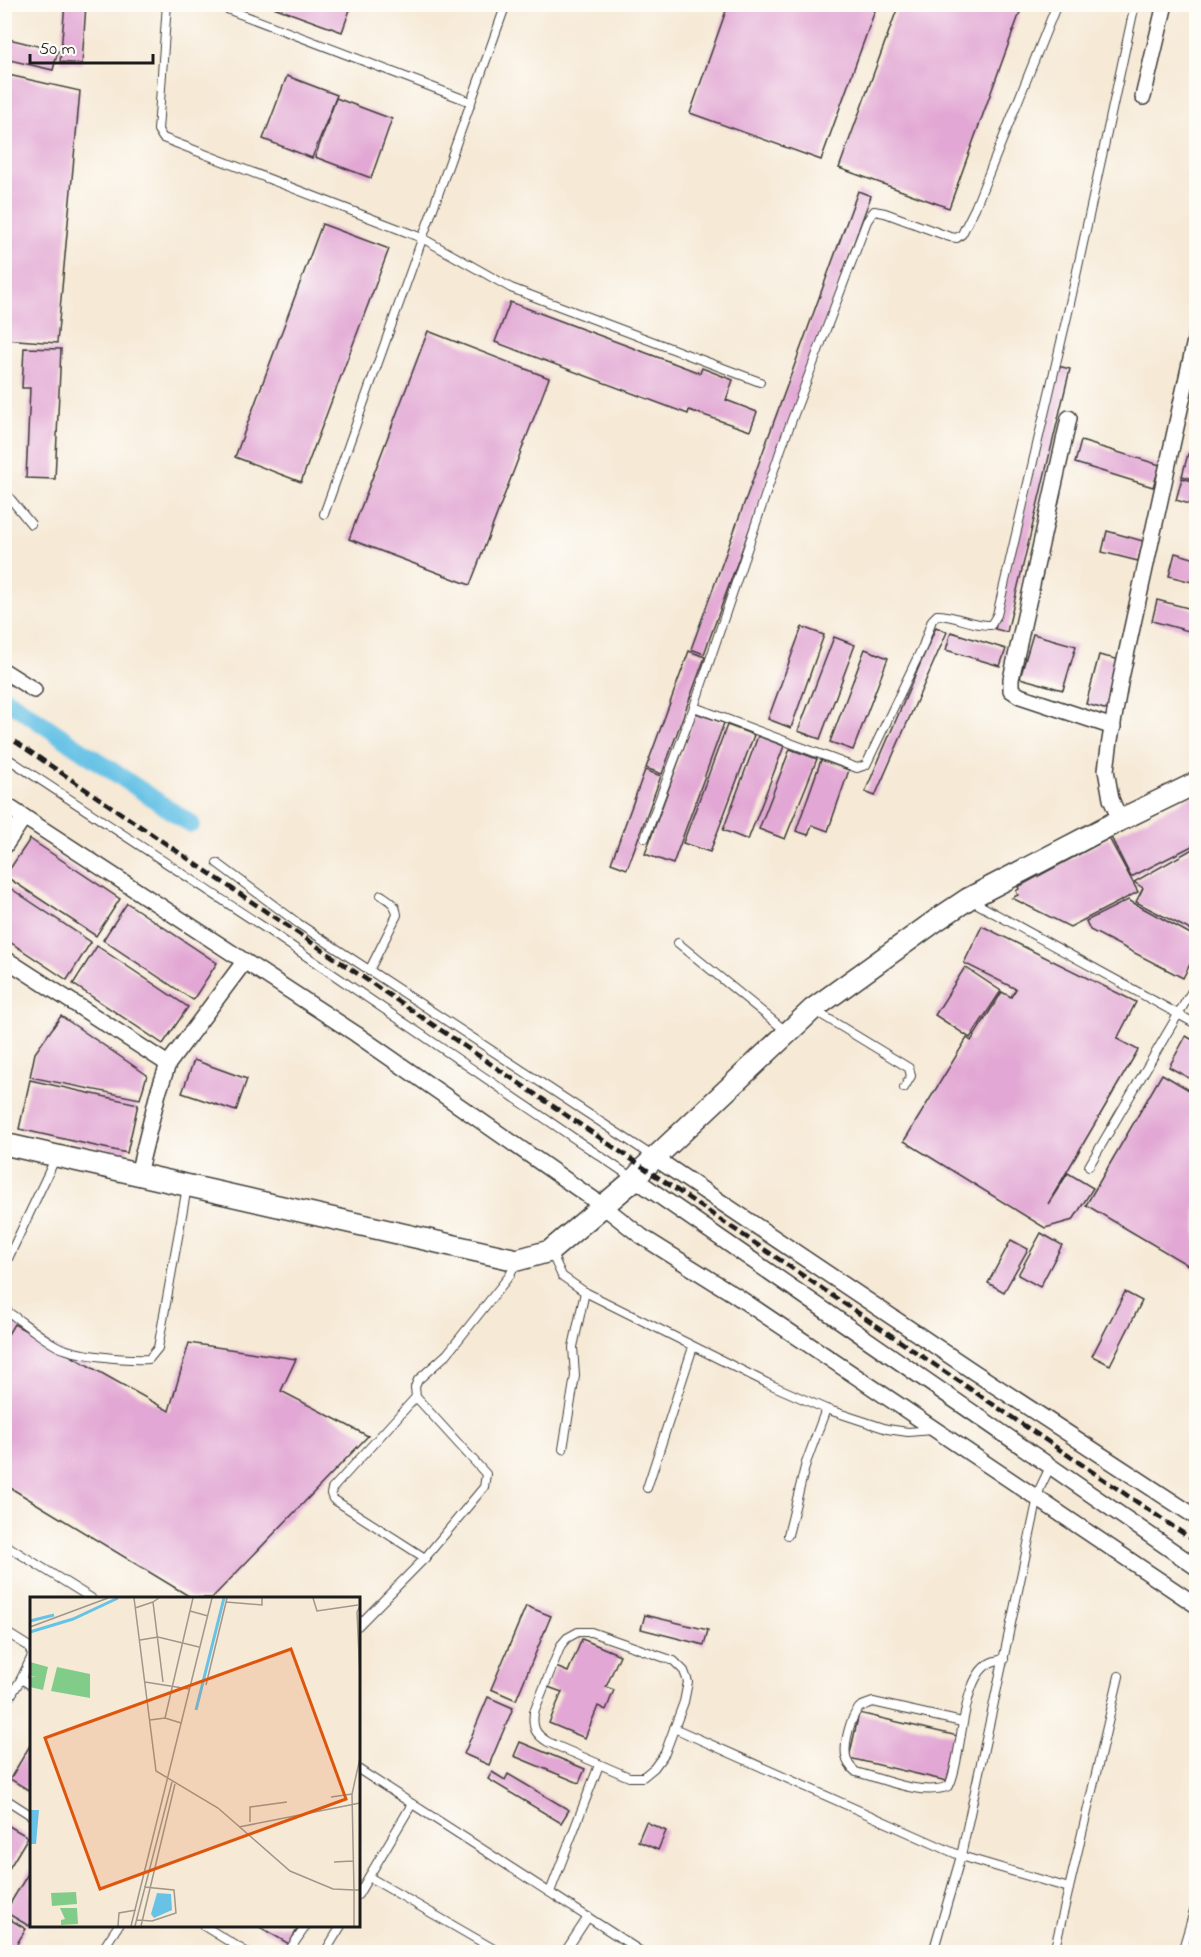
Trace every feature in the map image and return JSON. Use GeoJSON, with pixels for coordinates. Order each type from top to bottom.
{"type":"FeatureCollection","features":[{"type":"Feature","properties":{"kind":"street"},"geometry":{"type":"LineString","coordinates":[[1143,97],[1165,4]]}},
{"type":"Feature","properties":{"kind":"street"},"geometry":{"type":"LineString","coordinates":[[1120,820],[1111,799],[1106,770],[1121,678],[1197,336]]}},
{"type":"Feature","properties":{"kind":"street"},"geometry":{"type":"LineString","coordinates":[[1070,418],[1011,679],[1011,690],[1020,696],[1113,727]]}},
{"type":"Feature","properties":{"kind":"street"},"geometry":{"type":"LineString","coordinates":[[4,671],[34,690]]}},
{"type":"Feature","properties":{"kind":"street"},"geometry":{"type":"LineString","coordinates":[[4,1144],[517,1260],[550,1251],[635,1179],[813,1009],[968,899],[1197,783]]}},
{"type":"Feature","properties":{"kind":"street"},"geometry":{"type":"LineString","coordinates":[[4,804],[356,1034],[603,1206],[641,1236],[735,1295],[934,1429],[1038,1494],[1197,1605]]}},
{"type":"Feature","properties":{"kind":"street"},"geometry":{"type":"LineString","coordinates":[[4,847],[24,817]]}},
{"type":"Feature","properties":{"kind":"street"},"geometry":{"type":"LineString","coordinates":[[4,958],[168,1064]]}},
{"type":"Feature","properties":{"kind":"street"},"geometry":{"type":"LineString","coordinates":[[138,1174],[158,1093],[168,1064],[244,962]]}},
{"type":"Feature","properties":{"kind":"street"},"geometry":{"type":"LineString","coordinates":[[655,1158],[974,1372],[1197,1517]]}},
{"type":"Feature","properties":{"kind":"street"},"geometry":{"type":"LineString","coordinates":[[635,1179],[1049,1470],[1197,1567]]}},
{"type":"Feature","properties":{"kind":"lane"},"geometry":{"type":"LineString","coordinates":[[167,4],[158,129],[163,138],[422,238],[511,288],[760,382]]}},
{"type":"Feature","properties":{"kind":"lane"},"geometry":{"type":"LineString","coordinates":[[214,4],[471,102]]}},
{"type":"Feature","properties":{"kind":"lane"},"geometry":{"type":"LineString","coordinates":[[324,514],[506,4]]}},
{"type":"Feature","properties":{"kind":"lane"},"geometry":{"type":"LineString","coordinates":[[645,838],[694,707],[782,446],[867,221],[874,211],[950,237],[957,238],[962,234],[975,208],[1058,4]]}},
{"type":"Feature","properties":{"kind":"lane"},"geometry":{"type":"LineString","coordinates":[[694,707],[857,768],[866,765],[923,646],[932,620],[937,615],[946,615],[982,626],[991,625],[997,615],[1069,308],[1135,4]]}},
{"type":"Feature","properties":{"kind":"lane"},"geometry":{"type":"LineString","coordinates":[[4,491],[31,524]]}},
{"type":"Feature","properties":{"kind":"lane"},"geometry":{"type":"LineString","coordinates":[[4,756],[262,926],[635,1179]]}},
{"type":"Feature","properties":{"kind":"lane"},"geometry":{"type":"LineString","coordinates":[[217,863],[299,924],[655,1158]]}},
{"type":"Feature","properties":{"kind":"lane"},"geometry":{"type":"LineString","coordinates":[[369,970],[397,915],[393,903],[381,895]]}},
{"type":"Feature","properties":{"kind":"lane"},"geometry":{"type":"LineString","coordinates":[[968,899],[1197,1024]]}},
{"type":"Feature","properties":{"kind":"lane"},"geometry":{"type":"LineString","coordinates":[[678,942],[788,1033]]}},
{"type":"Feature","properties":{"kind":"lane"},"geometry":{"type":"LineString","coordinates":[[1089,1166],[1197,984]]}},
{"type":"Feature","properties":{"kind":"lane"},"geometry":{"type":"LineString","coordinates":[[813,1009],[909,1068],[911,1076],[904,1088]]}},
{"type":"Feature","properties":{"kind":"lane"},"geometry":{"type":"LineString","coordinates":[[4,1267],[56,1156]]}},
{"type":"Feature","properties":{"kind":"lane"},"geometry":{"type":"LineString","coordinates":[[4,1303],[9,1312],[56,1346],[69,1351],[130,1360],[149,1359],[158,1348],[187,1185]]}},
{"type":"Feature","properties":{"kind":"lane"},"geometry":{"type":"LineString","coordinates":[[550,1251],[562,1276],[585,1292],[693,1347],[826,1409],[888,1429],[908,1432],[934,1429]]}},
{"type":"Feature","properties":{"kind":"lane"},"geometry":{"type":"LineString","coordinates":[[360,1624],[425,1558],[484,1487],[487,1480],[486,1474],[416,1397],[416,1387],[418,1380],[447,1354],[510,1275],[517,1260]]}},
{"type":"Feature","properties":{"kind":"lane"},"geometry":{"type":"LineString","coordinates":[[563,1449],[575,1376],[573,1347],[585,1292]]}},
{"type":"Feature","properties":{"kind":"lane"},"geometry":{"type":"LineString","coordinates":[[647,1488],[693,1347]]}},
{"type":"Feature","properties":{"kind":"lane"},"geometry":{"type":"LineString","coordinates":[[416,1397],[332,1489],[331,1494],[333,1499],[425,1558]]}},
{"type":"Feature","properties":{"kind":"lane"},"geometry":{"type":"LineString","coordinates":[[788,1534],[806,1463],[826,1409]]}},
{"type":"Feature","properties":{"kind":"lane"},"geometry":{"type":"LineString","coordinates":[[933,1953],[961,1856],[1038,1494],[1049,1470]]}},
{"type":"Feature","properties":{"kind":"lane"},"geometry":{"type":"LineString","coordinates":[[4,1544],[88,1597]]}},
{"type":"Feature","properties":{"kind":"lane"},"geometry":{"type":"LineString","coordinates":[[4,1631],[28,1646],[30,1651]]}},
{"type":"Feature","properties":{"kind":"lane"},"geometry":{"type":"LineString","coordinates":[[578,1632],[591,1632],[674,1661],[684,1671],[688,1682],[684,1702],[665,1753],[654,1768],[643,1777],[629,1777],[600,1765],[548,1742],[536,1734],[532,1724],[534,1712],[561,1645],[567,1638],[578,1632]]}},
{"type":"Feature","properties":{"kind":"lane"},"geometry":{"type":"LineString","coordinates":[[962,1722],[873,1702],[861,1706],[854,1717],[846,1746],[846,1757],[850,1767],[856,1772],[920,1789],[939,1791],[949,1786],[954,1775],[962,1722],[975,1683],[982,1669],[991,1662],[1004,1659]]}},
{"type":"Feature","properties":{"kind":"lane"},"geometry":{"type":"LineString","coordinates":[[4,1707],[30,1660]]}},
{"type":"Feature","properties":{"kind":"lane"},"geometry":{"type":"LineString","coordinates":[[1054,1953],[1119,1676]]}},
{"type":"Feature","properties":{"kind":"lane"},"geometry":{"type":"LineString","coordinates":[[21,1680],[30,1685]]}},
{"type":"Feature","properties":{"kind":"lane"},"geometry":{"type":"LineString","coordinates":[[674,1728],[961,1856],[1069,1888]]}},
{"type":"Feature","properties":{"kind":"lane"},"geometry":{"type":"LineString","coordinates":[[550,1892],[600,1765]]}},
{"type":"Feature","properties":{"kind":"lane"},"geometry":{"type":"LineString","coordinates":[[360,1770],[642,1953]]}},
{"type":"Feature","properties":{"kind":"lane"},"geometry":{"type":"LineString","coordinates":[[4,1798],[30,1815]]}},
{"type":"Feature","properties":{"kind":"lane"},"geometry":{"type":"LineString","coordinates":[[360,1892],[412,1804]]}},
{"type":"Feature","properties":{"kind":"lane"},"geometry":{"type":"LineString","coordinates":[[369,1877],[499,1953]]}},
{"type":"Feature","properties":{"kind":"lane"},"geometry":{"type":"LineString","coordinates":[[1182,1953],[1197,1905]]}},
{"type":"Feature","properties":{"kind":"lane"},"geometry":{"type":"LineString","coordinates":[[565,1953],[588,1917]]}},
{"type":"Feature","properties":{"kind":"lane"},"geometry":{"type":"LineString","coordinates":[[101,1953],[116,1927]]}},
{"type":"Feature","properties":{"kind":"lane"},"geometry":{"type":"LineString","coordinates":[[206,1927],[246,1953]]}},
{"type":"Feature","properties":{"kind":"lane"},"geometry":{"type":"LineString","coordinates":[[288,1953],[305,1927]]}},
{"type":"Feature","properties":{"kind":"lane"},"geometry":{"type":"LineString","coordinates":[[325,1953],[340,1927]]}},
{"type":"Feature","properties":{"kind":"building"},"geometry":{"type":"Polygon","coordinates":[[[65,4],[86,4],[82,64],[60,62],[65,4]]]}},
{"type":"Feature","properties":{"kind":"building"},"geometry":{"type":"Polygon","coordinates":[[[265,4],[352,4],[342,32],[265,4]]]}},
{"type":"Feature","properties":{"kind":"building"},"geometry":{"type":"Polygon","coordinates":[[[899,4],[1023,4],[949,208],[839,168],[899,4]]]}},
{"type":"Feature","properties":{"kind":"building"},"geometry":{"type":"Polygon","coordinates":[[[728,5],[877,5],[821,160],[690,113],[728,5]]]}},
{"type":"Feature","properties":{"kind":"building"},"geometry":{"type":"Polygon","coordinates":[[[5,38],[58,51],[53,70],[5,59],[5,38]]]}},
{"type":"Feature","properties":{"kind":"building"},"geometry":{"type":"Polygon","coordinates":[[[4,74],[80,91],[57,343],[4,339],[4,74]]]}},
{"type":"Feature","properties":{"kind":"building"},"geometry":{"type":"Polygon","coordinates":[[[287,76],[337,95],[312,158],[263,139],[287,76]]]}},
{"type":"Feature","properties":{"kind":"building"},"geometry":{"type":"Polygon","coordinates":[[[336,98],[392,119],[371,178],[315,157],[336,98]]]}},
{"type":"Feature","properties":{"kind":"building"},"geometry":{"type":"Polygon","coordinates":[[[858,191],[871,196],[704,654],[691,649],[858,191]]]}},
{"type":"Feature","properties":{"kind":"building"},"geometry":{"type":"Polygon","coordinates":[[[322,224],[389,249],[301,482],[235,457],[322,224]]]}},
{"type":"Feature","properties":{"kind":"building"},"geometry":{"type":"Polygon","coordinates":[[[510,302],[700,373],[702,368],[733,380],[726,400],[757,412],[750,431],[689,410],[688,414],[495,342],[510,302]]]}},
{"type":"Feature","properties":{"kind":"building"},"geometry":{"type":"Polygon","coordinates":[[[428,331],[549,378],[470,585],[349,539],[428,331]]]}},
{"type":"Feature","properties":{"kind":"building"},"geometry":{"type":"Polygon","coordinates":[[[24,348],[61,349],[55,479],[26,478],[30,388],[22,388],[24,348]]]}},
{"type":"Feature","properties":{"kind":"building"},"geometry":{"type":"Polygon","coordinates":[[[1058,366],[1070,369],[1007,632],[995,629],[1058,366]]]}},
{"type":"Feature","properties":{"kind":"building"},"geometry":{"type":"Polygon","coordinates":[[[1081,441],[1160,465],[1153,487],[1075,463],[1081,441]]]}},
{"type":"Feature","properties":{"kind":"building"},"geometry":{"type":"Polygon","coordinates":[[[1188,454],[1196,456],[1196,480],[1182,476],[1188,454]]]}},
{"type":"Feature","properties":{"kind":"building"},"geometry":{"type":"Polygon","coordinates":[[[1182,478],[1196,482],[1196,506],[1176,500],[1182,478]]]}},
{"type":"Feature","properties":{"kind":"building"},"geometry":{"type":"Polygon","coordinates":[[[1107,531],[1143,541],[1138,561],[1102,552],[1107,531]]]}},
{"type":"Feature","properties":{"kind":"building"},"geometry":{"type":"Polygon","coordinates":[[[1175,553],[1196,559],[1196,583],[1169,576],[1175,553]]]}},
{"type":"Feature","properties":{"kind":"building"},"geometry":{"type":"Polygon","coordinates":[[[1157,600],[1196,610],[1196,633],[1152,621],[1157,600]]]}},
{"type":"Feature","properties":{"kind":"building"},"geometry":{"type":"Polygon","coordinates":[[[802,627],[824,635],[791,728],[768,719],[802,627]]]}},
{"type":"Feature","properties":{"kind":"building"},"geometry":{"type":"Polygon","coordinates":[[[936,627],[947,632],[875,796],[865,792],[936,627]]]}},
{"type":"Feature","properties":{"kind":"building"},"geometry":{"type":"Polygon","coordinates":[[[951,632],[1006,649],[1000,666],[946,650],[951,632]]]}},
{"type":"Feature","properties":{"kind":"building"},"geometry":{"type":"Polygon","coordinates":[[[1033,634],[1076,646],[1063,690],[1020,678],[1033,634]]]}},
{"type":"Feature","properties":{"kind":"building"},"geometry":{"type":"Polygon","coordinates":[[[834,637],[855,645],[820,739],[798,731],[834,637]]]}},
{"type":"Feature","properties":{"kind":"building"},"geometry":{"type":"Polygon","coordinates":[[[865,649],[888,658],[853,750],[830,742],[865,649]]]}},
{"type":"Feature","properties":{"kind":"building"},"geometry":{"type":"Polygon","coordinates":[[[689,651],[705,657],[662,774],[646,768],[689,651]]]}},
{"type":"Feature","properties":{"kind":"building"},"geometry":{"type":"Polygon","coordinates":[[[1099,655],[1120,660],[1108,710],[1086,704],[1099,655]]]}},
{"type":"Feature","properties":{"kind":"building"},"geometry":{"type":"Polygon","coordinates":[[[696,713],[724,723],[673,864],[645,854],[696,713]]]}},
{"type":"Feature","properties":{"kind":"building"},"geometry":{"type":"Polygon","coordinates":[[[727,725],[754,735],[710,852],[683,843],[727,725]]]}},
{"type":"Feature","properties":{"kind":"building"},"geometry":{"type":"Polygon","coordinates":[[[758,736],[784,746],[748,840],[723,830],[758,736]]]}},
{"type":"Feature","properties":{"kind":"building"},"geometry":{"type":"Polygon","coordinates":[[[790,749],[817,759],[785,839],[759,829],[790,749]]]}},
{"type":"Feature","properties":{"kind":"building"},"geometry":{"type":"Polygon","coordinates":[[[821,760],[849,770],[828,831],[812,825],[808,835],[796,831],[821,760]]]}},
{"type":"Feature","properties":{"kind":"building"},"geometry":{"type":"Polygon","coordinates":[[[645,770],[661,776],[627,869],[611,863],[645,770]]]}},
{"type":"Feature","properties":{"kind":"building"},"geometry":{"type":"Polygon","coordinates":[[[1196,794],[1196,844],[1131,877],[1111,837],[1196,794]]]}},
{"type":"Feature","properties":{"kind":"building"},"geometry":{"type":"Polygon","coordinates":[[[1109,838],[1138,892],[1070,927],[1012,898],[1018,895],[1016,891],[1018,887],[1109,838]]]}},
{"type":"Feature","properties":{"kind":"building"},"geometry":{"type":"Polygon","coordinates":[[[30,839],[120,899],[96,936],[5,876],[30,839]]]}},
{"type":"Feature","properties":{"kind":"building"},"geometry":{"type":"Polygon","coordinates":[[[1196,847],[1196,933],[1136,902],[1143,888],[1134,882],[1196,847]]]}},
{"type":"Feature","properties":{"kind":"building"},"geometry":{"type":"Polygon","coordinates":[[[4,884],[91,942],[67,980],[4,938],[4,884]]]}},
{"type":"Feature","properties":{"kind":"building"},"geometry":{"type":"Polygon","coordinates":[[[1128,900],[1196,937],[1196,952],[1183,978],[1090,930],[1086,921],[1128,900]]]}},
{"type":"Feature","properties":{"kind":"building"},"geometry":{"type":"Polygon","coordinates":[[[127,903],[217,963],[193,1000],[103,940],[127,903]]]}},
{"type":"Feature","properties":{"kind":"building"},"geometry":{"type":"Polygon","coordinates":[[[982,926],[1136,1002],[1117,1039],[1138,1050],[1048,1204],[1068,1173],[1093,1188],[1073,1220],[1045,1228],[904,1141],[967,1038],[971,1041],[1002,992],[1011,997],[1016,989],[964,963],[982,926]]]}},
{"type":"Feature","properties":{"kind":"building"},"geometry":{"type":"Polygon","coordinates":[[[97,946],[188,1007],[163,1044],[73,984],[97,946]]]}},
{"type":"Feature","properties":{"kind":"building"},"geometry":{"type":"Polygon","coordinates":[[[965,967],[1001,991],[970,1038],[935,1015],[965,967]]]}},
{"type":"Feature","properties":{"kind":"building"},"geometry":{"type":"Polygon","coordinates":[[[61,1016],[147,1075],[140,1099],[30,1077],[35,1053],[61,1016]]]}},
{"type":"Feature","properties":{"kind":"building"},"geometry":{"type":"Polygon","coordinates":[[[1186,1036],[1196,1042],[1196,1082],[1169,1067],[1186,1036]]]}},
{"type":"Feature","properties":{"kind":"building"},"geometry":{"type":"Polygon","coordinates":[[[194,1060],[247,1079],[236,1111],[182,1093],[194,1060]]]}},
{"type":"Feature","properties":{"kind":"building"},"geometry":{"type":"Polygon","coordinates":[[[1162,1074],[1196,1094],[1196,1270],[1086,1205],[1162,1074]]]}},
{"type":"Feature","properties":{"kind":"building"},"geometry":{"type":"Polygon","coordinates":[[[30,1080],[138,1104],[127,1153],[19,1129],[30,1080]]]}},
{"type":"Feature","properties":{"kind":"building"},"geometry":{"type":"Polygon","coordinates":[[[1041,1233],[1062,1245],[1040,1287],[1018,1275],[1041,1233]]]}},
{"type":"Feature","properties":{"kind":"building"},"geometry":{"type":"Polygon","coordinates":[[[1011,1240],[1028,1249],[1004,1292],[988,1283],[1011,1240]]]}},
{"type":"Feature","properties":{"kind":"building"},"geometry":{"type":"Polygon","coordinates":[[[1125,1292],[1142,1301],[1110,1365],[1092,1356],[1125,1292]]]}},
{"type":"Feature","properties":{"kind":"building"},"geometry":{"type":"Polygon","coordinates":[[[14,1324],[169,1411],[189,1343],[296,1359],[281,1391],[368,1436],[213,1597],[190,1597],[4,1484],[4,1341],[14,1324]]]}},
{"type":"Feature","properties":{"kind":"building"},"geometry":{"type":"Polygon","coordinates":[[[526,1606],[551,1616],[516,1700],[491,1689],[526,1606]]]}},
{"type":"Feature","properties":{"kind":"building"},"geometry":{"type":"Polygon","coordinates":[[[645,1615],[708,1630],[704,1645],[641,1629],[645,1615]]]}},
{"type":"Feature","properties":{"kind":"building"},"geometry":{"type":"Polygon","coordinates":[[[582,1639],[620,1655],[606,1687],[614,1690],[606,1710],[598,1706],[585,1738],[549,1723],[562,1692],[548,1687],[556,1667],[568,1672],[582,1639]]]}},
{"type":"Feature","properties":{"kind":"building"},"geometry":{"type":"Polygon","coordinates":[[[488,1697],[513,1708],[489,1765],[464,1754],[488,1697]]]}},
{"type":"Feature","properties":{"kind":"building"},"geometry":{"type":"Polygon","coordinates":[[[859,1713],[958,1736],[947,1781],[849,1758],[859,1713]]]}},
{"type":"Feature","properties":{"kind":"building"},"geometry":{"type":"Polygon","coordinates":[[[520,1742],[585,1769],[579,1783],[514,1756],[520,1742]]]}},
{"type":"Feature","properties":{"kind":"building"},"geometry":{"type":"Polygon","coordinates":[[[30,1745],[30,1791],[10,1779],[30,1745]]]}},
{"type":"Feature","properties":{"kind":"building"},"geometry":{"type":"Polygon","coordinates":[[[492,1772],[505,1780],[508,1774],[569,1810],[561,1823],[488,1779],[492,1772]]]}},
{"type":"Feature","properties":{"kind":"building"},"geometry":{"type":"Polygon","coordinates":[[[646,1822],[666,1831],[658,1850],[638,1841],[646,1822]]]}},
{"type":"Feature","properties":{"kind":"building"},"geometry":{"type":"Polygon","coordinates":[[[4,1823],[28,1837],[4,1877],[4,1823]]]}},
{"type":"Feature","properties":{"kind":"building"},"geometry":{"type":"Polygon","coordinates":[[[30,1870],[30,1925],[5,1912],[30,1870]]]}},
{"type":"Feature","properties":{"kind":"building"},"geometry":{"type":"Polygon","coordinates":[[[6,1917],[26,1929],[12,1952],[4,1952],[6,1917]]]}},
{"type":"Feature","properties":{"kind":"building"},"geometry":{"type":"Polygon","coordinates":[[[260,1927],[298,1927],[289,1944],[260,1927]]]}},
{"type":"Feature","properties":{"kind":"waterway"},"geometry":{"type":"LineString","coordinates":[[4,698],[191,824]]}},
{"type":"Feature","properties":{"kind":"railway"},"geometry":{"type":"LineString","coordinates":[[4,734],[1196,1542]]}}]}
